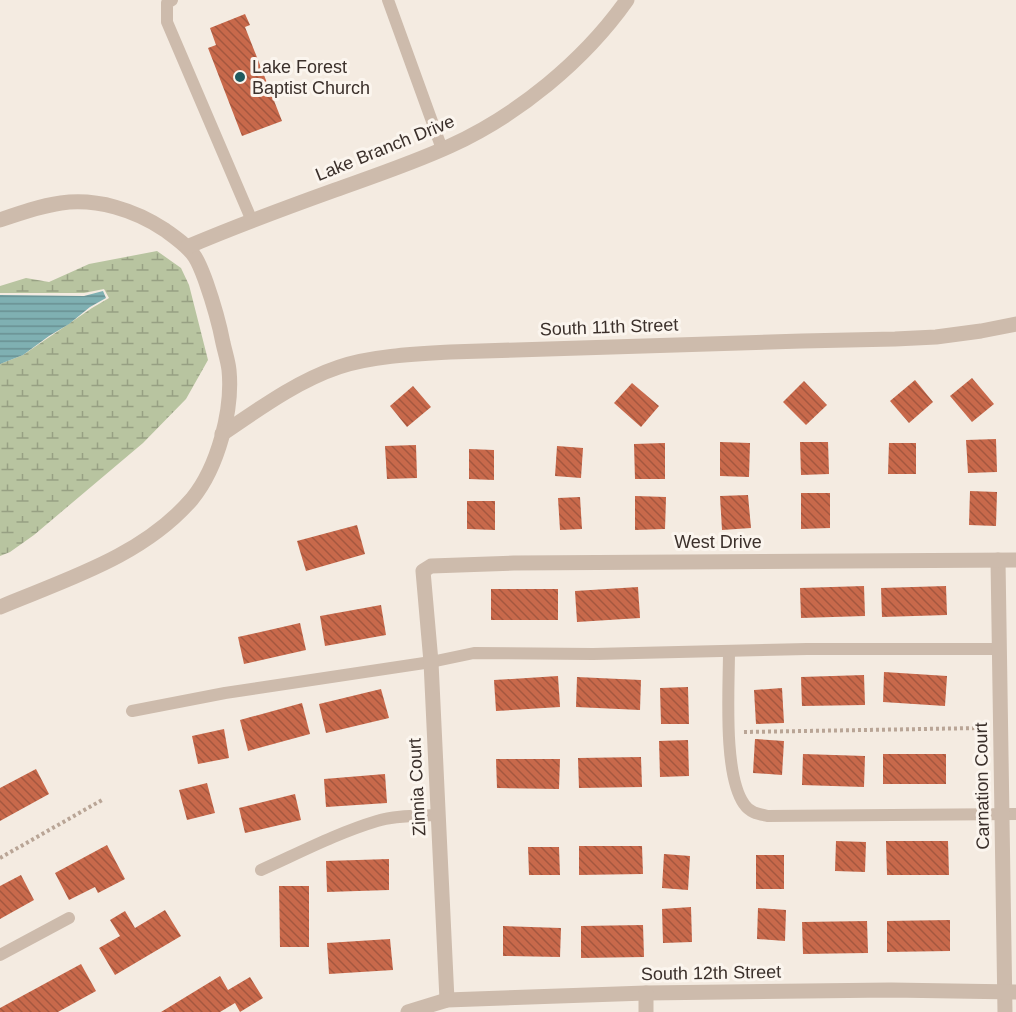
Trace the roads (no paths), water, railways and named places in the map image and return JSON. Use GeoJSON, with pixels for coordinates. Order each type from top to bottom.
{"type":"FeatureCollection","features":[{"type":"Feature","properties":{"kind":"street","name":"Lake Branch Drive"},"geometry":{"type":"LineString","coordinates":[[187,248],[252,221],[419,159],[490,124],[525,101],[588,48],[627,0]]}},
{"type":"Feature","properties":{"kind":"street"},"geometry":{"type":"LineString","coordinates":[[0,220],[36,208],[64,203],[98,203],[129,212],[156,224],[187,248],[195,256],[200,267],[215,308],[229,369],[230,390],[226,419],[212,465],[192,498],[167,524],[129,551],[0,607]]}},
{"type":"Feature","properties":{"kind":"street","name":"South 11th Street"},"geometry":{"type":"LineString","coordinates":[[222,435],[303,383],[336,368],[351,363],[408,354],[936,337],[1016,324]]}},
{"type":"Feature","properties":{"kind":"street","name":"Carnation Court"},"geometry":{"type":"LineString","coordinates":[[998,560],[1001,727],[1009,814],[1010,992],[1005,1012]]}},
{"type":"Feature","properties":{"kind":"street","name":"West Drive"},"geometry":{"type":"LineString","coordinates":[[423,571],[431,566],[514,563],[1016,560]]}},
{"type":"Feature","properties":{"kind":"street","name":"Zinnia Court"},"geometry":{"type":"LineString","coordinates":[[423,571],[431,662],[447,1000]]}},
{"type":"Feature","properties":{"kind":"street","name":"South 12th Street"},"geometry":{"type":"LineString","coordinates":[[408,1012],[447,1000],[646,993],[891,990],[1010,992]]}},
{"type":"Feature","properties":{"kind":"street"},"geometry":{"type":"LineString","coordinates":[[646,993],[646,1012]]}},
{"type":"Feature","properties":{"kind":"lane"},"geometry":{"type":"LineString","coordinates":[[172,0],[167,3],[167,22],[252,221]]}},
{"type":"Feature","properties":{"kind":"lane"},"geometry":{"type":"LineString","coordinates":[[388,0],[442,149]]}},
{"type":"Feature","properties":{"kind":"lane"},"geometry":{"type":"LineString","coordinates":[[132,711],[225,693],[431,662],[474,653],[593,654],[999,649]]}},
{"type":"Feature","properties":{"kind":"lane"},"geometry":{"type":"LineString","coordinates":[[729,651],[729,733],[733,771],[744,804],[753,813],[768,816],[1009,814]]}},
{"type":"Feature","properties":{"kind":"lane"},"geometry":{"type":"LineString","coordinates":[[261,870],[378,820],[437,815]]}},
{"type":"Feature","properties":{"kind":"lane"},"geometry":{"type":"LineString","coordinates":[[0,955],[69,918]]}},
{"type":"Feature","properties":{"kind":"water"},"geometry":{"type":"Polygon","coordinates":[[[103,291],[106,298],[23,355],[0,364],[0,295],[84,296],[103,291]]]}},
{"type":"Feature","properties":{"kind":"place","name":"Lake Forest Baptist Church"},"geometry":{"type":"Point","coordinates":[240,77]}}]}
